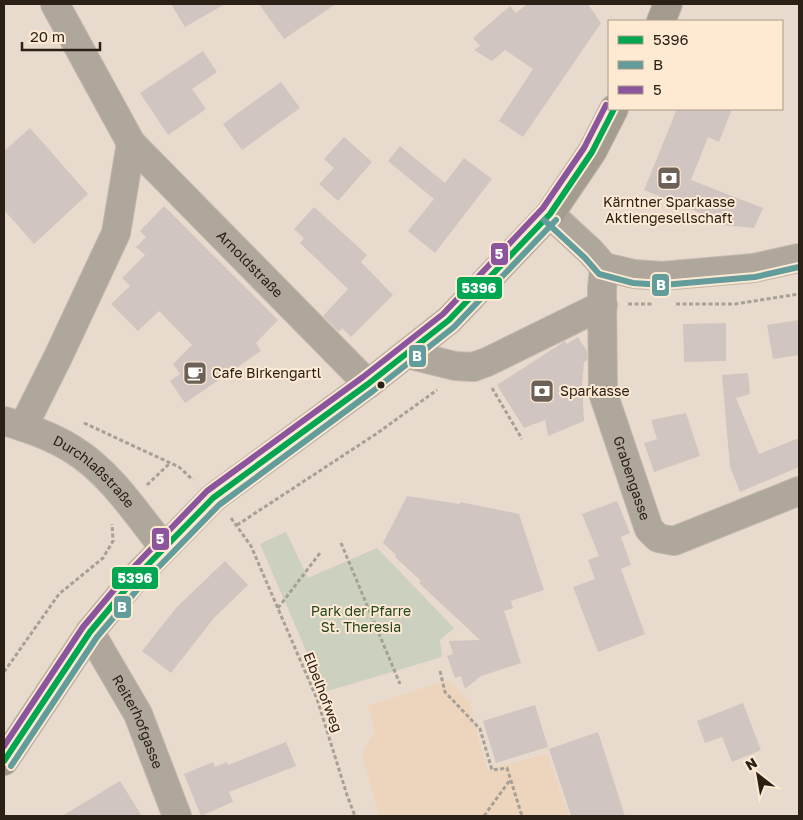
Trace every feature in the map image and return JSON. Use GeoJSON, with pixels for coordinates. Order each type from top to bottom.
{"type":"FeatureCollection","features":[{"type":"Feature","properties":{"kind":"main road"},"geometry":{"type":"LineString","coordinates":[[4,761],[90,632],[135,578],[213,498],[368,384],[449,320],[550,214],[592,152],[613,110]]}},
{"type":"Feature","properties":{"kind":"street","name":"Arnoldstraße"},"geometry":{"type":"LineString","coordinates":[[55,4],[131,142],[368,384]]}},
{"type":"Feature","properties":{"kind":"street"},"geometry":{"type":"LineString","coordinates":[[13,424],[58,357],[116,233],[131,142]]}},
{"type":"Feature","properties":{"kind":"street"},"geometry":{"type":"LineString","coordinates":[[550,214],[592,252],[604,267],[634,274],[662,276],[754,268],[799,258]]}},
{"type":"Feature","properties":{"kind":"street","name":"Grabengasse"},"geometry":{"type":"LineString","coordinates":[[604,267],[603,393],[649,529],[658,538],[674,540],[799,491]]}},
{"type":"Feature","properties":{"kind":"street"},"geometry":{"type":"LineString","coordinates":[[407,354],[455,366],[479,375],[487,362],[603,305]]}},
{"type":"Feature","properties":{"kind":"street","name":"Durchlaßstraße"},"geometry":{"type":"LineString","coordinates":[[13,424],[72,449],[103,473],[164,548]]}},
{"type":"Feature","properties":{"kind":"street","name":"Reiterhofgasse"},"geometry":{"type":"LineString","coordinates":[[90,632],[138,714],[177,816]]}},
{"type":"Feature","properties":{"kind":"path"},"geometry":{"type":"LineString","coordinates":[[668,304],[735,304],[799,294]]}},
{"type":"Feature","properties":{"kind":"path"},"geometry":{"type":"LineString","coordinates":[[603,305],[658,304]]}},
{"type":"Feature","properties":{"kind":"path"},"geometry":{"type":"LineString","coordinates":[[435,391],[479,375],[522,439]]}},
{"type":"Feature","properties":{"kind":"path"},"geometry":{"type":"LineString","coordinates":[[435,391],[442,389]]}},
{"type":"Feature","properties":{"kind":"path","name":"Elbelhofweg"},"geometry":{"type":"LineString","coordinates":[[356,816],[347,795],[317,699],[251,546],[237,524],[376,434],[435,391]]}},
{"type":"Feature","properties":{"kind":"path"},"geometry":{"type":"LineString","coordinates":[[81,421],[179,467],[213,498]]}},
{"type":"Feature","properties":{"kind":"path"},"geometry":{"type":"LineString","coordinates":[[4,672],[60,594],[103,558],[113,541],[112,522],[128,503],[170,463]]}},
{"type":"Feature","properties":{"kind":"path"},"geometry":{"type":"LineString","coordinates":[[341,543],[400,684]]}},
{"type":"Feature","properties":{"kind":"path"},"geometry":{"type":"LineString","coordinates":[[278,608],[320,553]]}},
{"type":"Feature","properties":{"kind":"path"},"geometry":{"type":"LineString","coordinates":[[440,671],[445,692],[480,729],[492,770],[507,768],[522,816]]}},
{"type":"Feature","properties":{"kind":"path"},"geometry":{"type":"LineString","coordinates":[[484,816],[510,780]]}},
{"type":"Feature","properties":{"kind":"shaded area"},"geometry":{"type":"Polygon","coordinates":[[[448,680],[469,702],[487,770],[547,754],[569,816],[379,816],[362,754],[375,731],[368,706],[448,680]]]}},
{"type":"Feature","properties":{"kind":"green space","name":"Park der Pfarre St. Theresia"},"geometry":{"type":"Polygon","coordinates":[[[286,532],[308,578],[377,548],[454,628],[440,640],[442,657],[324,692],[260,544],[286,532]]]}},
{"type":"Feature","properties":{"kind":"building"},"geometry":{"type":"Polygon","coordinates":[[[171,4],[225,4],[185,27],[171,4]]]}},
{"type":"Feature","properties":{"kind":"building"},"geometry":{"type":"Polygon","coordinates":[[[259,4],[336,4],[284,39],[259,4]]]}},
{"type":"Feature","properties":{"kind":"building"},"geometry":{"type":"Polygon","coordinates":[[[527,4],[588,4],[601,23],[523,137],[499,121],[533,69],[505,50],[492,61],[474,50],[480,46],[473,38],[510,6],[516,13],[527,4]]]}},
{"type":"Feature","properties":{"kind":"building"},"geometry":{"type":"Polygon","coordinates":[[[203,51],[217,72],[192,89],[206,109],[168,135],[140,93],[203,51]]]}},
{"type":"Feature","properties":{"kind":"building"},"geometry":{"type":"Polygon","coordinates":[[[281,82],[300,108],[242,150],[223,124],[281,82]]]}},
{"type":"Feature","properties":{"kind":"building"},"geometry":{"type":"Polygon","coordinates":[[[677,110],[732,110],[719,142],[708,137],[691,180],[763,208],[754,228],[702,223],[705,215],[644,190],[677,110]]]}},
{"type":"Feature","properties":{"kind":"building"},"geometry":{"type":"Polygon","coordinates":[[[30,128],[88,194],[34,244],[4,210],[4,151],[30,128]]]}},
{"type":"Feature","properties":{"kind":"building"},"geometry":{"type":"Polygon","coordinates":[[[344,137],[372,162],[338,201],[319,184],[334,168],[324,159],[344,137]]]}},
{"type":"Feature","properties":{"kind":"building"},"geometry":{"type":"Polygon","coordinates":[[[400,146],[445,183],[464,158],[492,179],[435,253],[408,231],[434,199],[388,161],[400,146]]]}},
{"type":"Feature","properties":{"kind":"building"},"geometry":{"type":"Polygon","coordinates":[[[164,206],[278,320],[256,343],[261,351],[185,403],[170,381],[180,374],[173,364],[192,345],[159,311],[138,331],[111,304],[130,286],[122,278],[145,255],[136,247],[146,237],[140,231],[164,206]]]}},
{"type":"Feature","properties":{"kind":"building"},"geometry":{"type":"Polygon","coordinates":[[[314,207],[367,255],[361,262],[393,295],[351,337],[342,328],[339,332],[323,316],[348,289],[300,243],[304,238],[294,229],[314,207]]]}},
{"type":"Feature","properties":{"kind":"building"},"geometry":{"type":"Polygon","coordinates":[[[799,320],[799,355],[773,359],[767,325],[799,320]]]}},
{"type":"Feature","properties":{"kind":"building"},"geometry":{"type":"Polygon","coordinates":[[[726,323],[726,361],[684,362],[683,324],[726,323]]]}},
{"type":"Feature","properties":{"kind":"building","name":"Sparkasse"},"geometry":{"type":"Polygon","coordinates":[[[578,337],[587,351],[582,384],[584,421],[548,436],[545,420],[524,428],[497,385],[565,341],[567,344],[578,337]]]}},
{"type":"Feature","properties":{"kind":"building"},"geometry":{"type":"Polygon","coordinates":[[[748,373],[750,394],[736,398],[759,454],[799,438],[799,467],[740,492],[730,467],[722,375],[748,373]]]}},
{"type":"Feature","properties":{"kind":"building"},"geometry":{"type":"Polygon","coordinates":[[[686,413],[700,456],[654,472],[644,443],[657,439],[651,420],[686,413]]]}},
{"type":"Feature","properties":{"kind":"building"},"geometry":{"type":"Polygon","coordinates":[[[407,496],[460,504],[460,502],[519,514],[544,590],[511,601],[513,608],[504,611],[521,663],[481,676],[465,689],[461,676],[455,678],[447,656],[453,654],[449,641],[480,640],[419,583],[421,581],[383,543],[407,496]]]}},
{"type":"Feature","properties":{"kind":"building"},"geometry":{"type":"Polygon","coordinates":[[[617,501],[630,533],[621,537],[631,565],[621,569],[645,634],[598,652],[573,587],[595,579],[588,560],[599,556],[582,514],[617,501]]]}},
{"type":"Feature","properties":{"kind":"building"},"geometry":{"type":"Polygon","coordinates":[[[225,561],[248,585],[213,619],[171,673],[142,651],[176,608],[225,561]]]}},
{"type":"Feature","properties":{"kind":"building"},"geometry":{"type":"Polygon","coordinates":[[[743,703],[761,750],[732,762],[722,737],[705,743],[697,721],[743,703]]]}},
{"type":"Feature","properties":{"kind":"building"},"geometry":{"type":"Polygon","coordinates":[[[535,705],[548,747],[496,763],[483,721],[535,705]]]}},
{"type":"Feature","properties":{"kind":"building"},"geometry":{"type":"Polygon","coordinates":[[[598,732],[625,816],[571,816],[549,749],[598,732]]]}},
{"type":"Feature","properties":{"kind":"building"},"geometry":{"type":"Polygon","coordinates":[[[286,742],[296,766],[229,792],[233,802],[201,816],[184,774],[213,762],[215,767],[227,762],[228,765],[286,742]]]}},
{"type":"Feature","properties":{"kind":"building"},"geometry":{"type":"Polygon","coordinates":[[[120,781],[142,816],[62,816],[120,781]]]}},
{"type":"Feature","properties":{"kind":"transit line","name":"5"},"geometry":{"type":"LineString","coordinates":[[4,746],[83,627],[129,572],[207,491],[363,377],[443,314],[543,208],[584,148],[606,105]]}},
{"type":"Feature","properties":{"kind":"transit line","name":"5396"},"geometry":{"type":"LineString","coordinates":[[4,761],[90,632],[135,578],[213,498],[368,384],[449,320],[550,214],[592,152],[613,110]]}},
{"type":"Feature","properties":{"kind":"transit line","name":"B"},"geometry":{"type":"LineString","coordinates":[[544,220],[585,258],[599,274],[633,283],[663,285],[755,277],[799,267]]}},
{"type":"Feature","properties":{"kind":"transit line","name":"B"},"geometry":{"type":"LineString","coordinates":[[11,766],[97,637],[142,584],[219,505],[373,391],[454,327],[556,220]]}},
{"type":"Feature","properties":{"kind":"place","name":"Kärntner Sparkasse Aktiengesellschaft"},"geometry":{"type":"Point","coordinates":[669,178]}},
{"type":"Feature","properties":{"kind":"place","name":"Cafe Birkengartl"},"geometry":{"type":"Point","coordinates":[195,373]}},
{"type":"Feature","properties":{"kind":"place","name":"Sparkasse"},"geometry":{"type":"Point","coordinates":[542,391]}}]}
